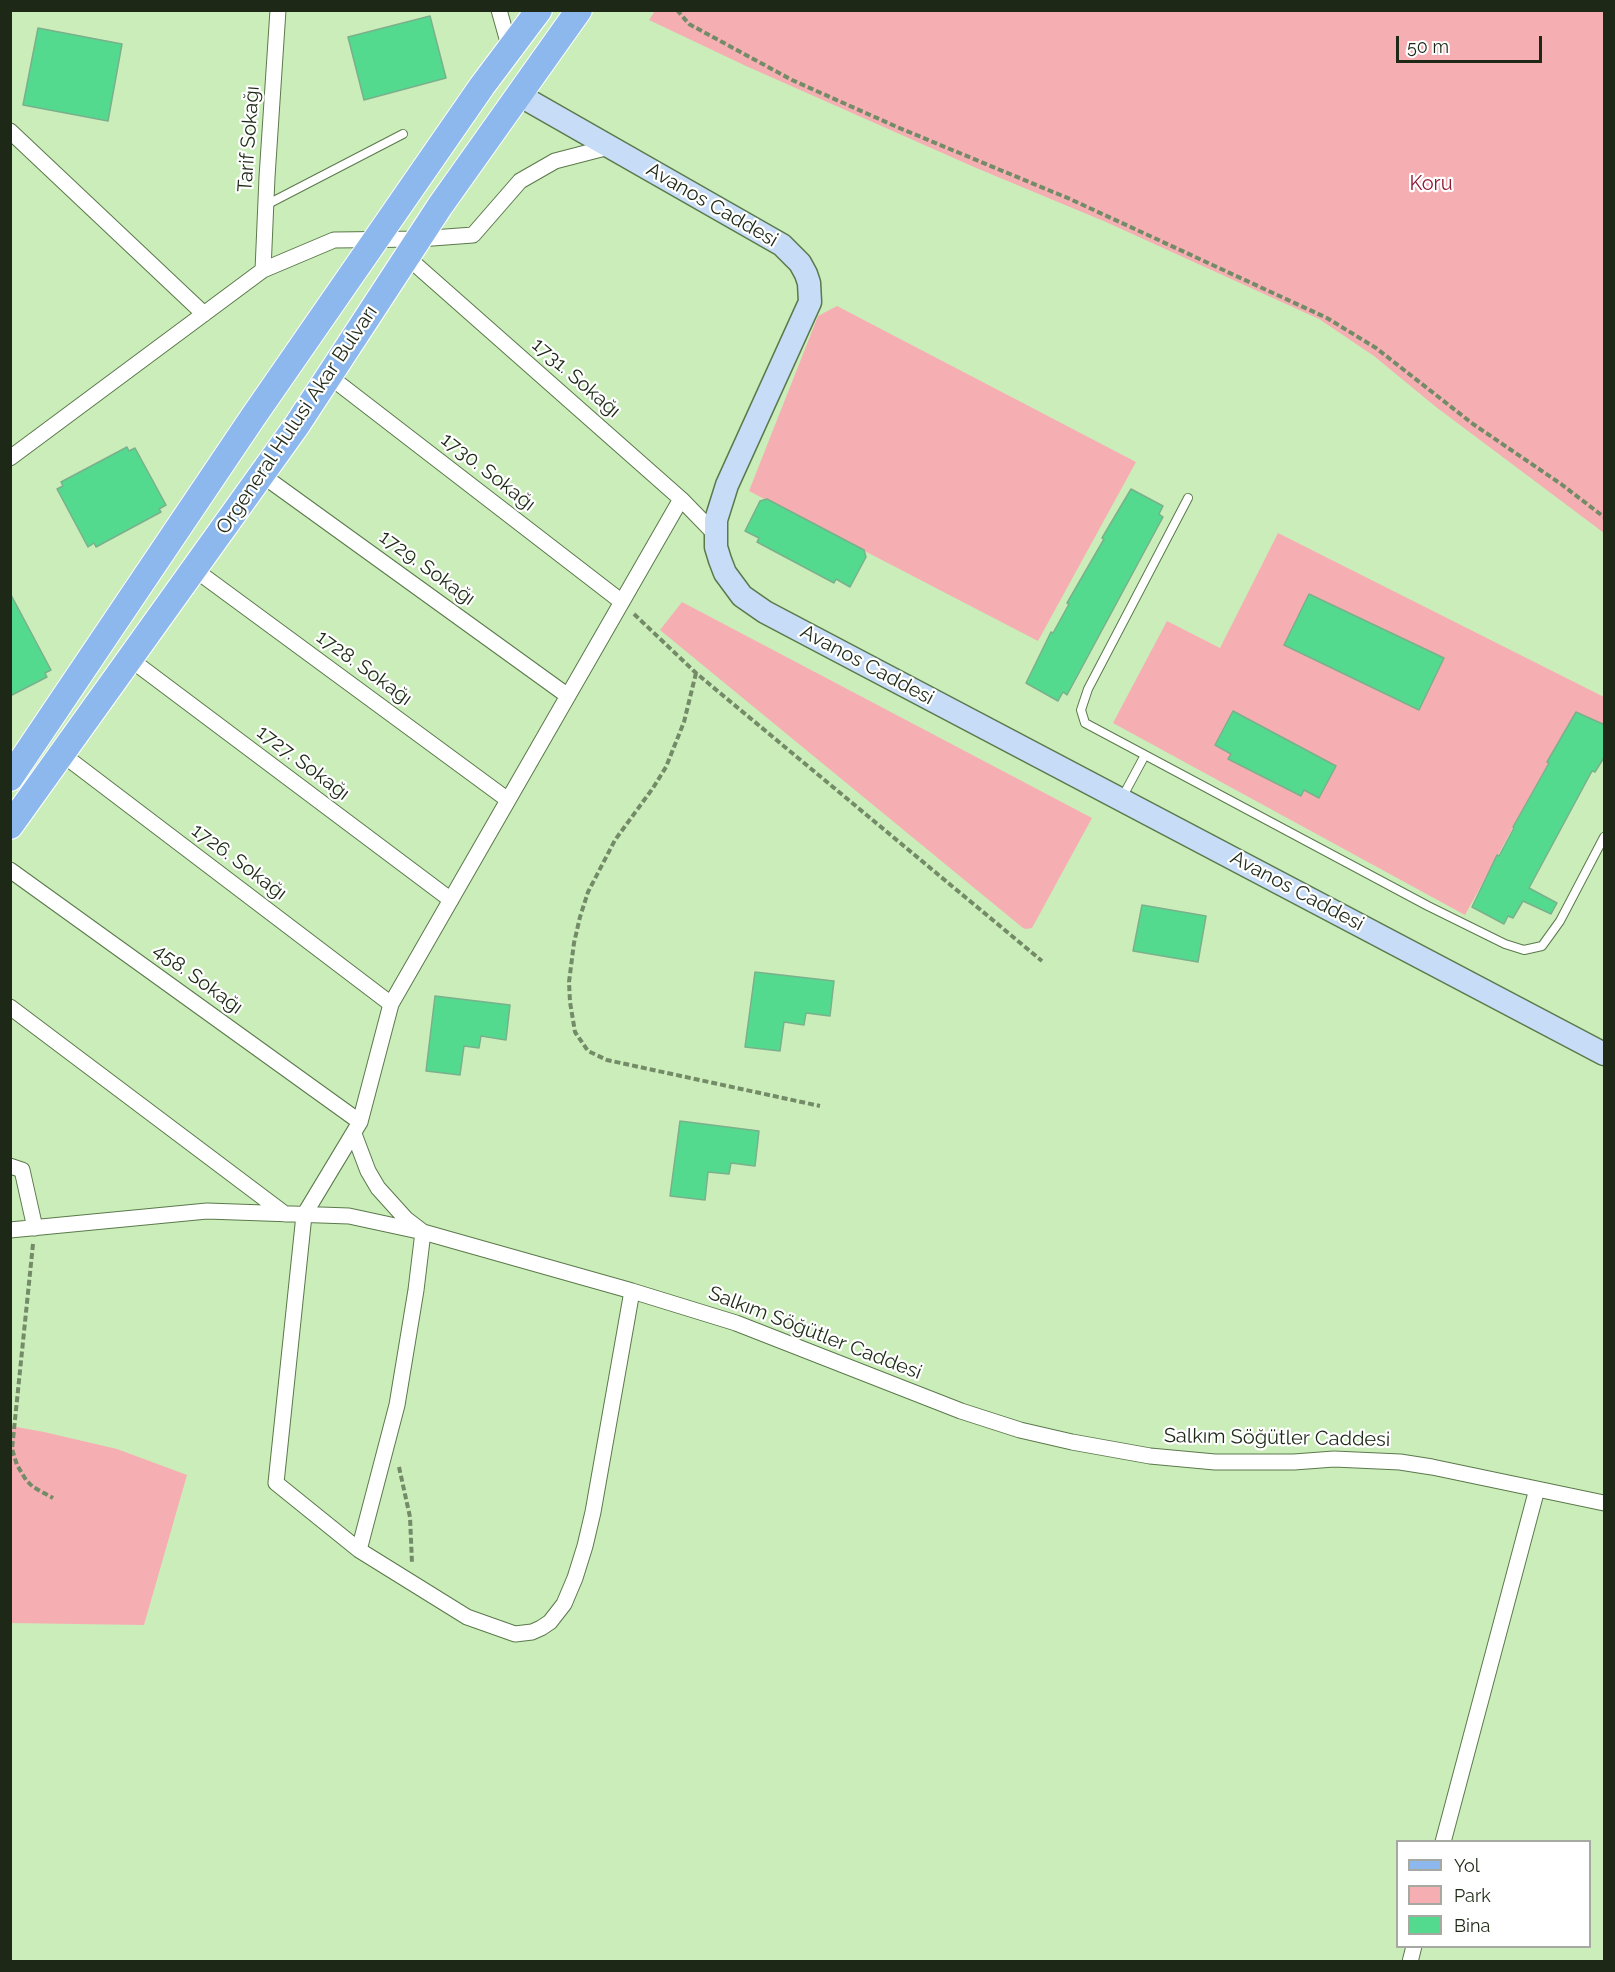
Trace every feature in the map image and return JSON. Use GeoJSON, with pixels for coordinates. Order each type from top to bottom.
{"type":"FeatureCollection","features":[{"type":"Feature","properties":{"kind":"main road","name":"Orgeneral Hulusi Akar Bulvarı"},"geometry":{"type":"LineString","coordinates":[[10,778],[376,238],[482,86],[539,10]]}},
{"type":"Feature","properties":{"kind":"main road","name":"Orgeneral Hulusi Akar Bulvarı"},"geometry":{"type":"LineString","coordinates":[[10,826],[262,475],[413,248],[579,10]]}},
{"type":"Feature","properties":{"kind":"street","name":"Tarif Sokağı"},"geometry":{"type":"LineString","coordinates":[[263,270],[278,10]]}},
{"type":"Feature","properties":{"kind":"street"},"geometry":{"type":"LineString","coordinates":[[499,10],[510,49]]}},
{"type":"Feature","properties":{"kind":"street","name":"Avanos Caddesi"},"geometry":{"type":"LineString","coordinates":[[519,95],[782,245],[800,262],[809,283],[810,302],[727,485],[719,507],[715,534],[716,547],[725,573],[732,585],[753,605],[1605,1054]]}},
{"type":"Feature","properties":{"kind":"street"},"geometry":{"type":"LineString","coordinates":[[10,131],[204,314]]}},
{"type":"Feature","properties":{"kind":"street"},"geometry":{"type":"LineString","coordinates":[[10,458],[263,270],[334,240],[376,238],[413,248],[473,235],[520,181],[555,161],[609,147]]}},
{"type":"Feature","properties":{"kind":"street","name":"1731. Sokağı"},"geometry":{"type":"LineString","coordinates":[[413,248],[681,499],[715,534]]}},
{"type":"Feature","properties":{"kind":"street","name":"1730. Sokağı"},"geometry":{"type":"LineString","coordinates":[[329,376],[622,602]]}},
{"type":"Feature","properties":{"kind":"street","name":"1729. Sokağı"},"geometry":{"type":"LineString","coordinates":[[262,475],[568,696]]}},
{"type":"Feature","properties":{"kind":"street"},"geometry":{"type":"LineString","coordinates":[[632,1291],[593,1512],[575,1578],[558,1614],[541,1628],[532,1632],[515,1634],[467,1617],[359,1550],[276,1483],[304,1215],[357,1128],[391,1004],[681,499]]}},
{"type":"Feature","properties":{"kind":"street","name":"1728. Sokağı"},"geometry":{"type":"LineString","coordinates":[[194,569],[508,800]]}},
{"type":"Feature","properties":{"kind":"street","name":"1727. Sokağı"},"geometry":{"type":"LineString","coordinates":[[130,659],[451,900]]}},
{"type":"Feature","properties":{"kind":"street","name":"1726. Sokağı"},"geometry":{"type":"LineString","coordinates":[[62,754],[391,1004]]}},
{"type":"Feature","properties":{"kind":"street","name":"458. Sokağı"},"geometry":{"type":"LineString","coordinates":[[10,870],[357,1128]]}},
{"type":"Feature","properties":{"kind":"street"},"geometry":{"type":"LineString","coordinates":[[10,1007],[285,1214]]}},
{"type":"Feature","properties":{"kind":"street"},"geometry":{"type":"LineString","coordinates":[[357,1128],[368,1171],[378,1188],[406,1219],[423,1232],[407,1347],[389,1438],[359,1550]]}},
{"type":"Feature","properties":{"kind":"street"},"geometry":{"type":"LineString","coordinates":[[10,1166],[22,1170],[35,1228]]}},
{"type":"Feature","properties":{"kind":"street","name":"Salkım Söğütler Caddesi"},"geometry":{"type":"LineString","coordinates":[[10,1230],[207,1211],[349,1216],[423,1232],[736,1323],[961,1411],[1020,1430],[1072,1442],[1150,1456],[1215,1462],[1294,1462],[1334,1459],[1400,1462],[1605,1503]]}},
{"type":"Feature","properties":{"kind":"street"},"geometry":{"type":"LineString","coordinates":[[1444,1840],[1537,1489]]}},
{"type":"Feature","properties":{"kind":"lane"},"geometry":{"type":"LineString","coordinates":[[266,205],[403,134]]}},
{"type":"Feature","properties":{"kind":"lane"},"geometry":{"type":"LineString","coordinates":[[1188,498],[1088,689],[1081,710],[1085,723],[1428,906],[1505,944],[1524,950],[1542,946],[1560,921],[1605,837]]}},
{"type":"Feature","properties":{"kind":"lane"},"geometry":{"type":"LineString","coordinates":[[1122,799],[1145,755]]}},
{"type":"Feature","properties":{"kind":"path"},"geometry":{"type":"LineString","coordinates":[[677,10],[689,24],[792,80],[897,127],[1070,199],[1327,318],[1385,355],[1473,424],[1561,484],[1605,518]]}},
{"type":"Feature","properties":{"kind":"path"},"geometry":{"type":"LineString","coordinates":[[622,602],[696,673],[1042,961]]}},
{"type":"Feature","properties":{"kind":"path"},"geometry":{"type":"LineString","coordinates":[[696,673],[684,722],[666,767],[615,840],[588,892],[573,943],[569,982],[575,1032],[588,1051],[607,1060],[820,1106]]}},
{"type":"Feature","properties":{"kind":"path"},"geometry":{"type":"LineString","coordinates":[[35,1228],[12,1449],[16,1465],[26,1480],[33,1487],[53,1498]]}},
{"type":"Feature","properties":{"kind":"path"},"geometry":{"type":"LineString","coordinates":[[389,1438],[405,1491],[410,1517],[412,1550],[410,1582]]}},
{"type":"Feature","properties":{"kind":"green space","name":"Koru"},"geometry":{"type":"Polygon","coordinates":[[[655,11],[1604,11],[1604,533],[1436,407],[1374,356],[1319,319],[1106,222],[974,167],[746,66],[649,20],[655,11]]]}},
{"type":"Feature","properties":{"kind":"green space"},"geometry":{"type":"Polygon","coordinates":[[[837,306],[1136,462],[1038,641],[749,491],[818,316],[837,306]]]}},
{"type":"Feature","properties":{"kind":"green space"},"geometry":{"type":"Polygon","coordinates":[[[1278,533],[1604,697],[1604,725],[1576,713],[1465,915],[1113,723],[1167,621],[1220,648],[1278,533]]]}},
{"type":"Feature","properties":{"kind":"green space"},"geometry":{"type":"Polygon","coordinates":[[[682,602],[1092,818],[1032,928],[1023,928],[660,630],[682,602]]]}},
{"type":"Feature","properties":{"kind":"green space"},"geometry":{"type":"Polygon","coordinates":[[[11,1426],[117,1449],[187,1475],[144,1625],[11,1623],[11,1426]]]}},
{"type":"Feature","properties":{"kind":"building"},"geometry":{"type":"Polygon","coordinates":[[[430,16],[446,78],[364,100],[348,37],[430,16]]]}},
{"type":"Feature","properties":{"kind":"building"},"geometry":{"type":"Polygon","coordinates":[[[38,28],[122,44],[108,121],[23,105],[38,28]]]}},
{"type":"Feature","properties":{"kind":"building"},"geometry":{"type":"Polygon","coordinates":[[[127,447],[129,451],[135,448],[166,505],[159,509],[161,512],[96,547],[94,543],[88,547],[57,489],[63,486],[61,482],[127,447]]]}},
{"type":"Feature","properties":{"kind":"building"},"geometry":{"type":"Polygon","coordinates":[[[1131,489],[1163,506],[1159,514],[1163,517],[1067,695],[1063,692],[1058,701],[1026,683],[1051,632],[1053,633],[1069,604],[1067,603],[1104,539],[1102,538],[1131,489]]]}},
{"type":"Feature","properties":{"kind":"building"},"geometry":{"type":"Polygon","coordinates":[[[767,499],[864,550],[866,557],[850,587],[836,579],[834,583],[757,542],[759,538],[745,531],[760,501],[767,499]]]}},
{"type":"Feature","properties":{"kind":"building"},"geometry":{"type":"Polygon","coordinates":[[[10,593],[51,670],[45,673],[47,677],[10,696],[10,593]]]}},
{"type":"Feature","properties":{"kind":"building"},"geometry":{"type":"Polygon","coordinates":[[[1309,594],[1444,658],[1419,710],[1284,645],[1309,594]]]}},
{"type":"Feature","properties":{"kind":"building"},"geometry":{"type":"Polygon","coordinates":[[[1233,711],[1336,766],[1319,798],[1304,790],[1301,796],[1228,759],[1231,754],[1215,745],[1233,711]]]}},
{"type":"Feature","properties":{"kind":"building"},"geometry":{"type":"Polygon","coordinates":[[[1576,712],[1605,725],[1605,756],[1595,772],[1592,771],[1529,888],[1557,903],[1551,914],[1523,901],[1513,918],[1508,916],[1504,924],[1472,907],[1497,855],[1499,856],[1549,763],[1547,762],[1576,712]]]}},
{"type":"Feature","properties":{"kind":"building"},"geometry":{"type":"Polygon","coordinates":[[[1142,905],[1206,916],[1198,962],[1133,951],[1142,905]]]}},
{"type":"Feature","properties":{"kind":"building"},"geometry":{"type":"Polygon","coordinates":[[[755,972],[834,981],[830,1016],[806,1013],[804,1025],[784,1022],[780,1051],[745,1047],[755,972]]]}},
{"type":"Feature","properties":{"kind":"building"},"geometry":{"type":"Polygon","coordinates":[[[435,996],[510,1005],[506,1040],[481,1036],[479,1048],[464,1046],[460,1075],[426,1071],[435,996]]]}},
{"type":"Feature","properties":{"kind":"building"},"geometry":{"type":"Polygon","coordinates":[[[680,1121],[759,1131],[755,1166],[731,1163],[729,1174],[708,1172],[705,1200],[670,1196],[680,1121]]]}}]}
